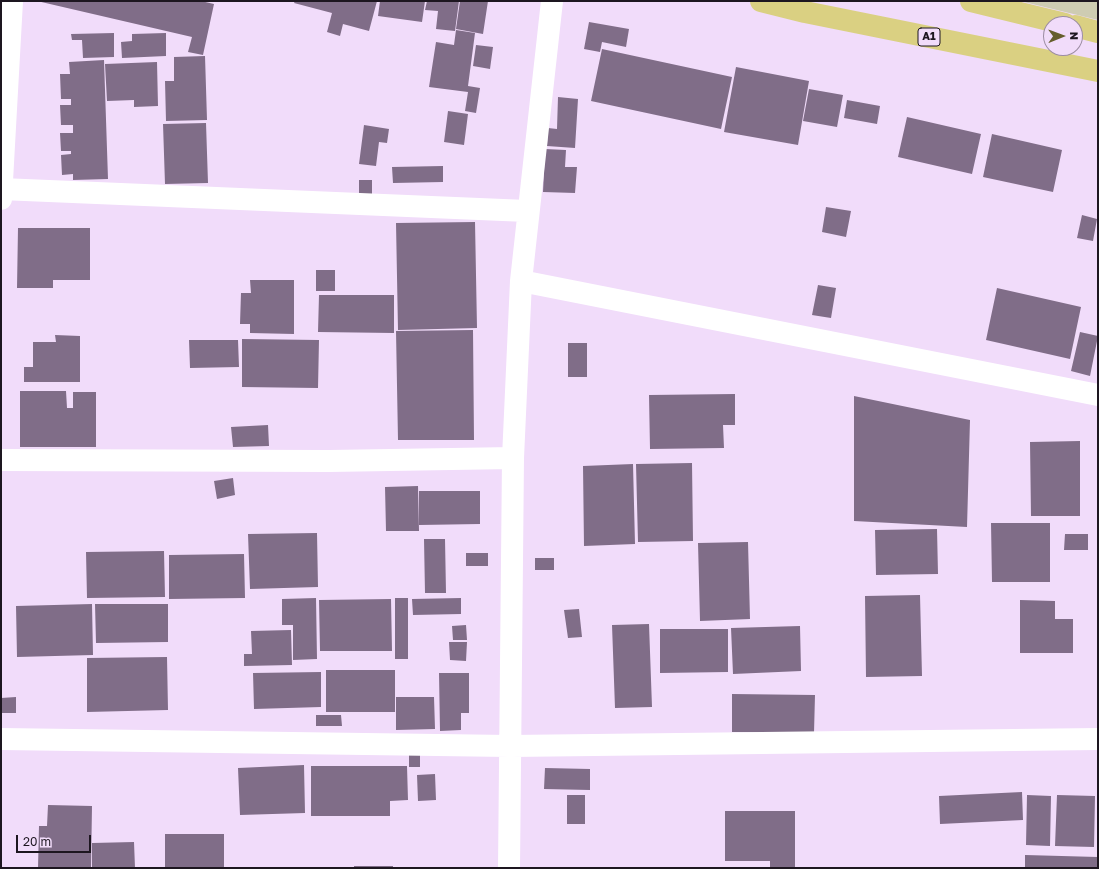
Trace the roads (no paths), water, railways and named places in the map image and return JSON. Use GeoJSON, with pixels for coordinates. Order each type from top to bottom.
{"type":"FeatureCollection","features":[{"type":"Feature","properties":{"kind":"main road","name":"A1"},"geometry":{"type":"LineString","coordinates":[[761,1],[805,12],[1098,71]]}},
{"type":"Feature","properties":{"kind":"main road"},"geometry":{"type":"LineString","coordinates":[[971,1],[1043,19]]}},
{"type":"Feature","properties":{"kind":"main road"},"geometry":{"type":"LineString","coordinates":[[1083,28],[1098,32]]}},
{"type":"Feature","properties":{"kind":"street"},"geometry":{"type":"LineString","coordinates":[[12,1],[1,192],[527,211]]}},
{"type":"Feature","properties":{"kind":"street"},"geometry":{"type":"LineString","coordinates":[[509,868],[512,458],[521,281],[527,211],[552,1]]}},
{"type":"Feature","properties":{"kind":"street"},"geometry":{"type":"LineString","coordinates":[[521,281],[1098,396]]}},
{"type":"Feature","properties":{"kind":"street"},"geometry":{"type":"LineString","coordinates":[[1,460],[329,461],[512,458]]}},
{"type":"Feature","properties":{"kind":"street"},"geometry":{"type":"LineString","coordinates":[[1,739],[510,746],[1098,738]]}}]}
